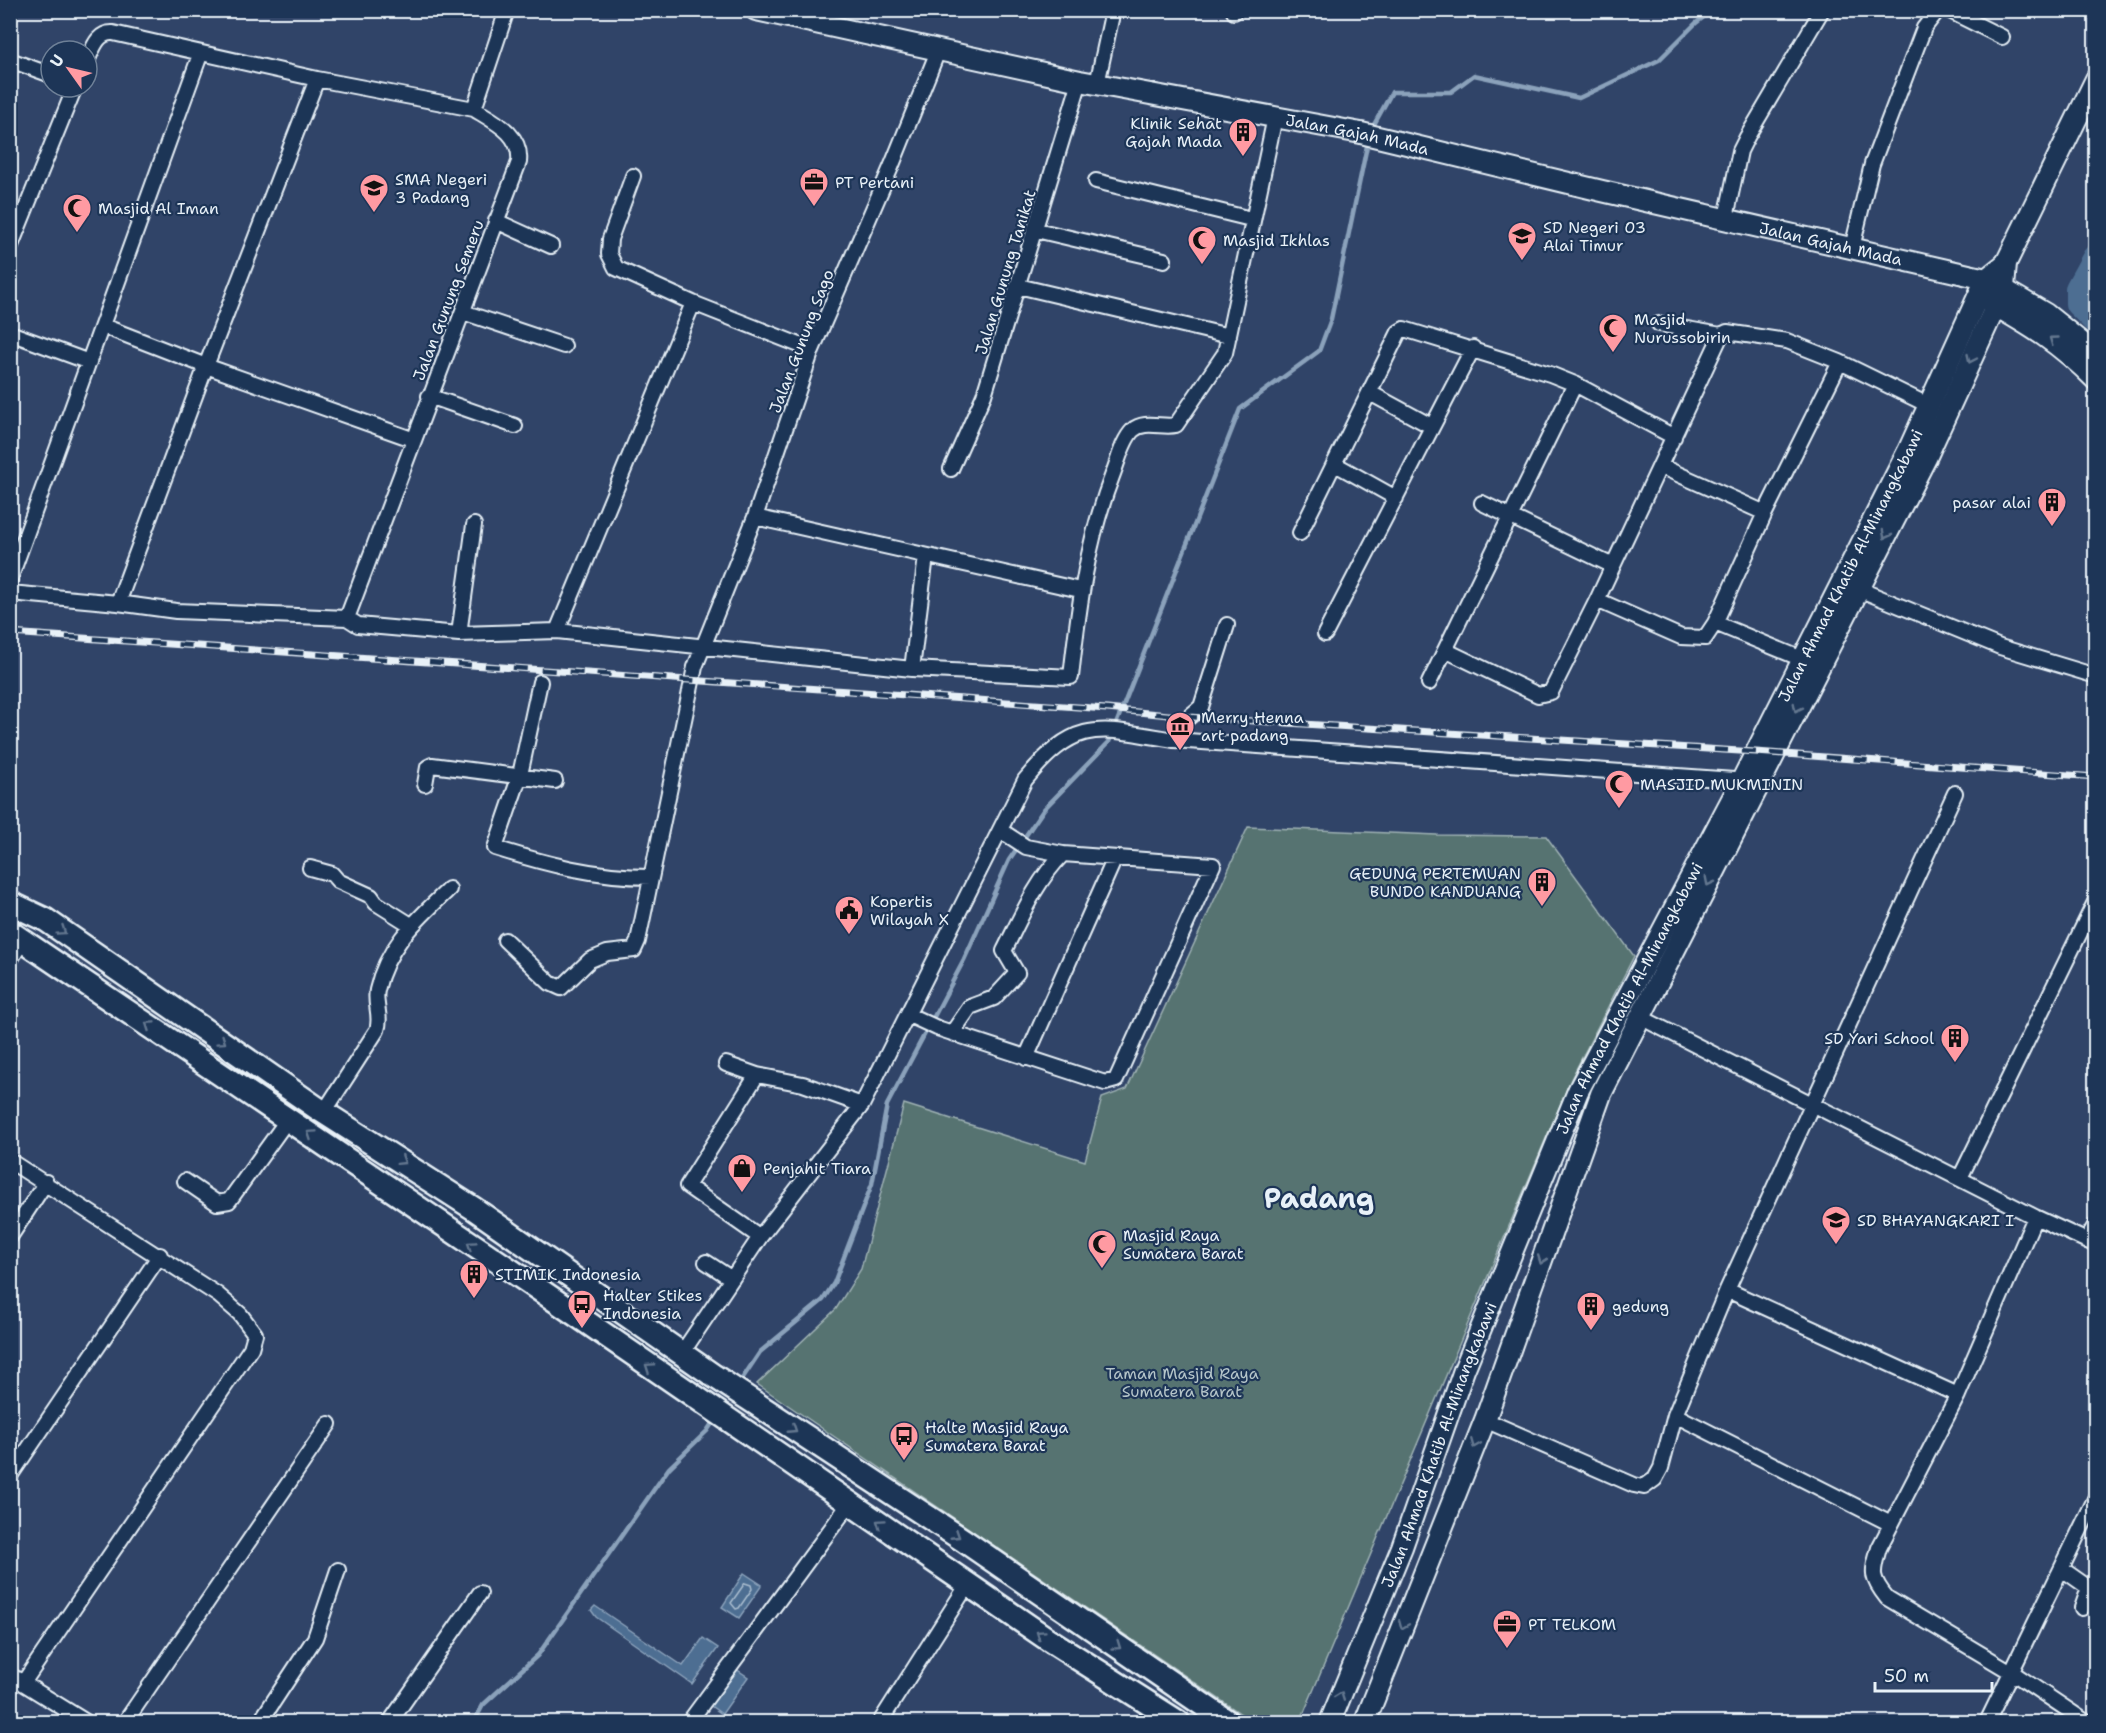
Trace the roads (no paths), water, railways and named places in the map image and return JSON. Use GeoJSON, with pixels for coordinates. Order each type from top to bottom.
{"type":"FeatureCollection","features":[{"type":"Feature","properties":{"kind":"main road","name":"Jalan Gajah Mada"},"geometry":{"type":"LineString","coordinates":[[756,10],[809,16],[938,51],[1362,133],[1602,191],[1956,271],[1982,288]]}},
{"type":"Feature","properties":{"kind":"main road"},"geometry":{"type":"LineString","coordinates":[[1982,288],[2006,263],[2096,79]]}},
{"type":"Feature","properties":{"kind":"main road","name":"Jalan Ahmad Khatib Al-Minangkabawi"},"geometry":{"type":"LineString","coordinates":[[1365,1722],[1485,1420],[1601,1094],[1640,1017],[1751,781],[1917,454],[1996,306],[2004,288],[2006,263]]}},
{"type":"Feature","properties":{"kind":"main road"},"geometry":{"type":"LineString","coordinates":[[1982,288],[2004,288],[2046,314],[2096,354]]}},
{"type":"Feature","properties":{"kind":"main road"},"geometry":{"type":"LineString","coordinates":[[1982,288],[1996,306],[2039,330],[2066,350],[2096,380]]}},
{"type":"Feature","properties":{"kind":"main road","name":"Jalan Ahmad Khatib Al-Minangkabawi"},"geometry":{"type":"LineString","coordinates":[[1917,454],[1928,405],[1982,288]]}},
{"type":"Feature","properties":{"kind":"main road","name":"Jalan Ahmad Khatib Al-Minangkabawi"},"geometry":{"type":"LineString","coordinates":[[1330,1722],[1402,1547],[1464,1370],[1578,1091],[1751,781],[1802,659],[1849,586]]}},
{"type":"Feature","properties":{"kind":"main road"},"geometry":{"type":"LineString","coordinates":[[10,903],[46,920],[324,1112],[473,1208],[714,1376],[963,1540],[1228,1722]]}},
{"type":"Feature","properties":{"kind":"main road"},"geometry":{"type":"LineString","coordinates":[[17,936],[1048,1640],[1178,1722]]}},
{"type":"Feature","properties":{"kind":"main road"},"geometry":{"type":"LineString","coordinates":[[352,1164],[367,1140]]}},
{"type":"Feature","properties":{"kind":"main road"},"geometry":{"type":"LineString","coordinates":[[1535,1195],[1561,1205]]}},
{"type":"Feature","properties":{"kind":"street"},"geometry":{"type":"LineString","coordinates":[[99,39],[107,33],[317,79],[474,109],[507,10]]}},
{"type":"Feature","properties":{"kind":"street","name":"Jalan Gunung Tanikat"},"geometry":{"type":"LineString","coordinates":[[951,469],[984,395],[1036,230],[1113,10]]}},
{"type":"Feature","properties":{"kind":"street"},"geometry":{"type":"LineString","coordinates":[[1726,218],[1740,151],[1822,10]]}},
{"type":"Feature","properties":{"kind":"street"},"geometry":{"type":"LineString","coordinates":[[1852,248],[1872,164],[1924,28],[1938,10]]}},
{"type":"Feature","properties":{"kind":"street"},"geometry":{"type":"LineString","coordinates":[[1948,10],[2002,38]]}},
{"type":"Feature","properties":{"kind":"street","name":"Jalan Gunung Sago"},"geometry":{"type":"LineString","coordinates":[[506,940],[550,983],[565,988],[590,960],[607,954],[634,950],[638,941],[689,691],[704,646],[755,517],[812,350],[892,165],[938,51]]}},
{"type":"Feature","properties":{"kind":"street"},"geometry":{"type":"LineString","coordinates":[[10,579],[200,54]]}},
{"type":"Feature","properties":{"kind":"street"},"geometry":{"type":"LineString","coordinates":[[10,60],[39,71]]}},
{"type":"Feature","properties":{"kind":"street"},"geometry":{"type":"LineString","coordinates":[[118,603],[206,366],[317,79]]}},
{"type":"Feature","properties":{"kind":"street"},"geometry":{"type":"LineString","coordinates":[[10,248],[70,99]]}},
{"type":"Feature","properties":{"kind":"street","name":"Jalan Gunung Semeru"},"geometry":{"type":"LineString","coordinates":[[347,618],[412,439],[463,312],[519,162],[519,146],[503,128],[474,109]]}},
{"type":"Feature","properties":{"kind":"street"},"geometry":{"type":"LineString","coordinates":[[10,593],[176,611],[347,618],[358,625],[459,634],[557,632],[912,669],[1071,677],[1080,590],[1097,514],[1124,444],[1133,430],[1142,424],[1165,427],[1176,425],[1204,382],[1220,363],[1228,336],[1251,219],[1275,117]]}},
{"type":"Feature","properties":{"kind":"street"},"geometry":{"type":"LineString","coordinates":[[633,176],[610,239],[609,254],[616,268],[693,303],[812,350]]}},
{"type":"Feature","properties":{"kind":"street"},"geometry":{"type":"LineString","coordinates":[[1096,181],[1251,219]]}},
{"type":"Feature","properties":{"kind":"street"},"geometry":{"type":"LineString","coordinates":[[496,221],[551,246]]}},
{"type":"Feature","properties":{"kind":"street"},"geometry":{"type":"LineString","coordinates":[[1036,230],[1164,260]]}},
{"type":"Feature","properties":{"kind":"street"},"geometry":{"type":"LineString","coordinates":[[1018,286],[1228,336]]}},
{"type":"Feature","properties":{"kind":"street"},"geometry":{"type":"LineString","coordinates":[[557,632],[693,303]]}},
{"type":"Feature","properties":{"kind":"street"},"geometry":{"type":"LineString","coordinates":[[463,312],[564,346]]}},
{"type":"Feature","properties":{"kind":"street"},"geometry":{"type":"LineString","coordinates":[[1659,324],[1721,335],[1727,332],[1786,341],[1840,362],[1928,405]]}},
{"type":"Feature","properties":{"kind":"street"},"geometry":{"type":"LineString","coordinates":[[103,326],[206,366],[412,439]]}},
{"type":"Feature","properties":{"kind":"street"},"geometry":{"type":"LineString","coordinates":[[1300,533],[1399,332],[1404,329],[1473,348],[1575,384],[1674,437]]}},
{"type":"Feature","properties":{"kind":"street"},"geometry":{"type":"LineString","coordinates":[[10,333],[89,362]]}},
{"type":"Feature","properties":{"kind":"street"},"geometry":{"type":"LineString","coordinates":[[1445,650],[1538,695],[1551,692],[1598,600],[1721,335]]}},
{"type":"Feature","properties":{"kind":"street"},"geometry":{"type":"LineString","coordinates":[[1325,634],[1473,348]]}},
{"type":"Feature","properties":{"kind":"street"},"geometry":{"type":"LineString","coordinates":[[1598,600],[1681,637],[1705,638],[1715,623],[1765,513],[1840,362]]}},
{"type":"Feature","properties":{"kind":"street"},"geometry":{"type":"LineString","coordinates":[[1429,682],[1575,384]]}},
{"type":"Feature","properties":{"kind":"street"},"geometry":{"type":"LineString","coordinates":[[1370,393],[1431,426]]}},
{"type":"Feature","properties":{"kind":"street"},"geometry":{"type":"LineString","coordinates":[[429,396],[515,426]]}},
{"type":"Feature","properties":{"kind":"street"},"geometry":{"type":"LineString","coordinates":[[1335,464],[1396,498]]}},
{"type":"Feature","properties":{"kind":"street"},"geometry":{"type":"LineString","coordinates":[[1660,466],[1765,513]]}},
{"type":"Feature","properties":{"kind":"street"},"geometry":{"type":"LineString","coordinates":[[1482,503],[1613,566]]}},
{"type":"Feature","properties":{"kind":"street"},"geometry":{"type":"LineString","coordinates":[[755,517],[1080,590]]}},
{"type":"Feature","properties":{"kind":"street"},"geometry":{"type":"LineString","coordinates":[[459,634],[474,525]]}},
{"type":"Feature","properties":{"kind":"street"},"geometry":{"type":"LineString","coordinates":[[912,669],[926,556]]}},
{"type":"Feature","properties":{"kind":"street"},"geometry":{"type":"LineString","coordinates":[[1849,586],[2000,647],[2096,676]]}},
{"type":"Feature","properties":{"kind":"street"},"geometry":{"type":"LineString","coordinates":[[1715,623],[1802,659]]}},
{"type":"Feature","properties":{"kind":"street"},"geometry":{"type":"LineString","coordinates":[[1174,740],[1183,722],[1201,706],[1227,625]]}},
{"type":"Feature","properties":{"kind":"street"},"geometry":{"type":"LineString","coordinates":[[540,682],[520,776],[495,848],[550,865],[610,877],[650,877]]}},
{"type":"Feature","properties":{"kind":"street"},"geometry":{"type":"LineString","coordinates":[[682,1353],[760,1237],[862,1105],[1005,834],[1025,780],[1044,757],[1066,739],[1102,729],[1174,740],[1751,781]]}},
{"type":"Feature","properties":{"kind":"street"},"geometry":{"type":"LineString","coordinates":[[425,784],[428,767],[432,765],[555,780]]}},
{"type":"Feature","properties":{"kind":"street"},"geometry":{"type":"LineString","coordinates":[[1485,1420],[1634,1485],[1644,1487],[1655,1479],[1661,1468],[1675,1415],[1727,1290],[1955,793]]}},
{"type":"Feature","properties":{"kind":"street"},"geometry":{"type":"LineString","coordinates":[[909,1015],[937,1028],[1105,1083],[1116,1080],[1212,865],[1063,854],[1026,847],[1005,834]]}},
{"type":"Feature","properties":{"kind":"street"},"geometry":{"type":"LineString","coordinates":[[952,1033],[970,1007],[994,998],[1017,973],[1004,951],[1031,897],[1049,868],[1063,854]]}},
{"type":"Feature","properties":{"kind":"street"},"geometry":{"type":"LineString","coordinates":[[1026,1058],[1115,858]]}},
{"type":"Feature","properties":{"kind":"street"},"geometry":{"type":"LineString","coordinates":[[310,868],[332,874],[338,881],[371,896],[376,903],[411,925]]}},
{"type":"Feature","properties":{"kind":"street"},"geometry":{"type":"LineString","coordinates":[[324,1112],[377,1030],[380,1021],[376,993],[380,977],[411,925],[449,889]]}},
{"type":"Feature","properties":{"kind":"street"},"geometry":{"type":"LineString","coordinates":[[1960,1178],[2096,900]]}},
{"type":"Feature","properties":{"kind":"street"},"geometry":{"type":"LineString","coordinates":[[10,960],[17,936]]}},
{"type":"Feature","properties":{"kind":"street"},"geometry":{"type":"LineString","coordinates":[[1640,1017],[2035,1217],[2091,1243],[2096,1224]]}},
{"type":"Feature","properties":{"kind":"street"},"geometry":{"type":"LineString","coordinates":[[726,1064],[758,1075],[803,1084],[862,1105]]}},
{"type":"Feature","properties":{"kind":"street"},"geometry":{"type":"LineString","coordinates":[[758,1075],[687,1186],[760,1237]]}},
{"type":"Feature","properties":{"kind":"street"},"geometry":{"type":"LineString","coordinates":[[185,1181],[217,1203],[229,1201],[288,1119]]}},
{"type":"Feature","properties":{"kind":"street"},"geometry":{"type":"LineString","coordinates":[[10,1161],[160,1255],[218,1295],[240,1314],[255,1334],[254,1341],[23,1683]]}},
{"type":"Feature","properties":{"kind":"street"},"geometry":{"type":"LineString","coordinates":[[10,1237],[45,1182]]}},
{"type":"Feature","properties":{"kind":"street"},"geometry":{"type":"LineString","coordinates":[[2035,1217],[1958,1395],[1891,1524],[1873,1568],[1874,1581],[1887,1598],[2013,1673],[2086,1722]]}},
{"type":"Feature","properties":{"kind":"street"},"geometry":{"type":"LineString","coordinates":[[10,1476],[160,1255]]}},
{"type":"Feature","properties":{"kind":"street"},"geometry":{"type":"LineString","coordinates":[[706,1262],[732,1279]]}},
{"type":"Feature","properties":{"kind":"street"},"geometry":{"type":"LineString","coordinates":[[1727,1290],[1958,1395]]}},
{"type":"Feature","properties":{"kind":"street"},"geometry":{"type":"LineString","coordinates":[[1675,1415],[1891,1524]]}},
{"type":"Feature","properties":{"kind":"street"},"geometry":{"type":"LineString","coordinates":[[125,1722],[329,1424]]}},
{"type":"Feature","properties":{"kind":"street"},"geometry":{"type":"LineString","coordinates":[[1987,1722],[2013,1673],[2095,1499]]}},
{"type":"Feature","properties":{"kind":"street"},"geometry":{"type":"LineString","coordinates":[[689,1722],[850,1503]]}},
{"type":"Feature","properties":{"kind":"street"},"geometry":{"type":"LineString","coordinates":[[2062,1569],[2089,1588],[2082,1608]]}},
{"type":"Feature","properties":{"kind":"street"},"geometry":{"type":"LineString","coordinates":[[260,1722],[315,1638],[338,1570]]}},
{"type":"Feature","properties":{"kind":"street"},"geometry":{"type":"LineString","coordinates":[[880,1722],[968,1584]]}},
{"type":"Feature","properties":{"kind":"street"},"geometry":{"type":"LineString","coordinates":[[390,1722],[480,1593]]}},
{"type":"Feature","properties":{"kind":"street"},"geometry":{"type":"LineString","coordinates":[[10,1675],[86,1722]]}},
{"type":"Feature","properties":{"kind":"water"},"geometry":{"type":"Polygon","coordinates":[[[744,1573],[762,1585],[739,1618],[722,1607],[744,1573]]]}},
{"type":"Feature","properties":{"kind":"water"},"geometry":{"type":"Polygon","coordinates":[[[595,1606],[683,1666],[703,1638],[718,1648],[692,1684],[596,1617],[591,1610],[595,1606]]]}},
{"type":"Feature","properties":{"kind":"water"},"geometry":{"type":"Polygon","coordinates":[[[733,1667],[748,1677],[722,1714],[708,1704],[733,1667]]]}},
{"type":"Feature","properties":{"kind":"waterway"},"geometry":{"type":"LineString","coordinates":[[1371,130],[1392,92],[1451,92],[1474,75],[1579,98],[1659,60],[1696,23],[1713,10]]}},
{"type":"Feature","properties":{"kind":"waterway"},"geometry":{"type":"LineString","coordinates":[[738,1385],[760,1352],[823,1300],[834,1283],[872,1184],[887,1105],[964,960],[1009,860],[1044,809],[1109,742],[1240,409],[1319,351],[1331,319],[1368,141]]}},
{"type":"Feature","properties":{"kind":"waterway"},"geometry":{"type":"LineString","coordinates":[[2096,258],[2079,289],[2079,303],[2096,320]]}},
{"type":"Feature","properties":{"kind":"waterway"},"geometry":{"type":"LineString","coordinates":[[474,1722],[483,1705],[538,1655],[669,1468],[707,1431],[715,1419]]}},
{"type":"Feature","properties":{"kind":"railway"},"geometry":{"type":"LineString","coordinates":[[10,633],[1107,709],[1189,717],[1756,752],[2096,777]]}},
{"type":"Feature","properties":{"kind":"place","name":"Klinik Sehat Gajah Mada"},"geometry":{"type":"Point","coordinates":[1243,158]}},
{"type":"Feature","properties":{"kind":"place","name":"PT Pertani"},"geometry":{"type":"Point","coordinates":[814,208]}},
{"type":"Feature","properties":{"kind":"place","name":"SMA Negeri 3 Padang"},"geometry":{"type":"Point","coordinates":[374,214]}},
{"type":"Feature","properties":{"kind":"place","name":"Masjid Al Iman"},"geometry":{"type":"Point","coordinates":[77,234]}},
{"type":"Feature","properties":{"kind":"place","name":"SD Negeri 03 Alai Timur"},"geometry":{"type":"Point","coordinates":[1522,262]}},
{"type":"Feature","properties":{"kind":"place","name":"Masjid Ikhlas"},"geometry":{"type":"Point","coordinates":[1202,266]}},
{"type":"Feature","properties":{"kind":"place","name":"Masjid Nurussobirin"},"geometry":{"type":"Point","coordinates":[1613,354]}},
{"type":"Feature","properties":{"kind":"place","name":"pasar alai"},"geometry":{"type":"Point","coordinates":[2052,528]}},
{"type":"Feature","properties":{"kind":"place","name":"Merry Henna art padang"},"geometry":{"type":"Point","coordinates":[1180,752]}},
{"type":"Feature","properties":{"kind":"place","name":"MASJID MUKMININ"},"geometry":{"type":"Point","coordinates":[1619,810]}},
{"type":"Feature","properties":{"kind":"place","name":"GEDUNG PERTEMUAN BUNDO KANDUANG"},"geometry":{"type":"Point","coordinates":[1542,908]}},
{"type":"Feature","properties":{"kind":"place","name":"Kopertis Wilayah X"},"geometry":{"type":"Point","coordinates":[849,936]}},
{"type":"Feature","properties":{"kind":"place","name":"SD Yari School"},"geometry":{"type":"Point","coordinates":[1955,1064]}},
{"type":"Feature","properties":{"kind":"place","name":"Penjahit Tiara"},"geometry":{"type":"Point","coordinates":[742,1194]}},
{"type":"Feature","properties":{"kind":"place","name":"SD BHAYANGKARI I"},"geometry":{"type":"Point","coordinates":[1836,1246]}},
{"type":"Feature","properties":{"kind":"place","name":"Masjid Raya Sumatera Barat"},"geometry":{"type":"Point","coordinates":[1102,1270]}},
{"type":"Feature","properties":{"kind":"place","name":"STIMIK Indonesia"},"geometry":{"type":"Point","coordinates":[474,1300]}},
{"type":"Feature","properties":{"kind":"place","name":"Halter Stikes Indonesia"},"geometry":{"type":"Point","coordinates":[582,1330]}},
{"type":"Feature","properties":{"kind":"place","name":"gedung"},"geometry":{"type":"Point","coordinates":[1591,1332]}},
{"type":"Feature","properties":{"kind":"place","name":"Halte Masjid Raya Sumatera Barat"},"geometry":{"type":"Point","coordinates":[904,1462]}},
{"type":"Feature","properties":{"kind":"place","name":"PT TELKOM"},"geometry":{"type":"Point","coordinates":[1507,1650]}},
{"type":"Feature","properties":{"kind":"district","name":"Padang"},"geometry":{"type":"Point","coordinates":[1319,1198]}},
{"type":"Feature","properties":{"kind":"park label","name":"Taman Masjid Raya Sumatera Barat"},"geometry":{"type":"Point","coordinates":[1182,1382]}}]}
